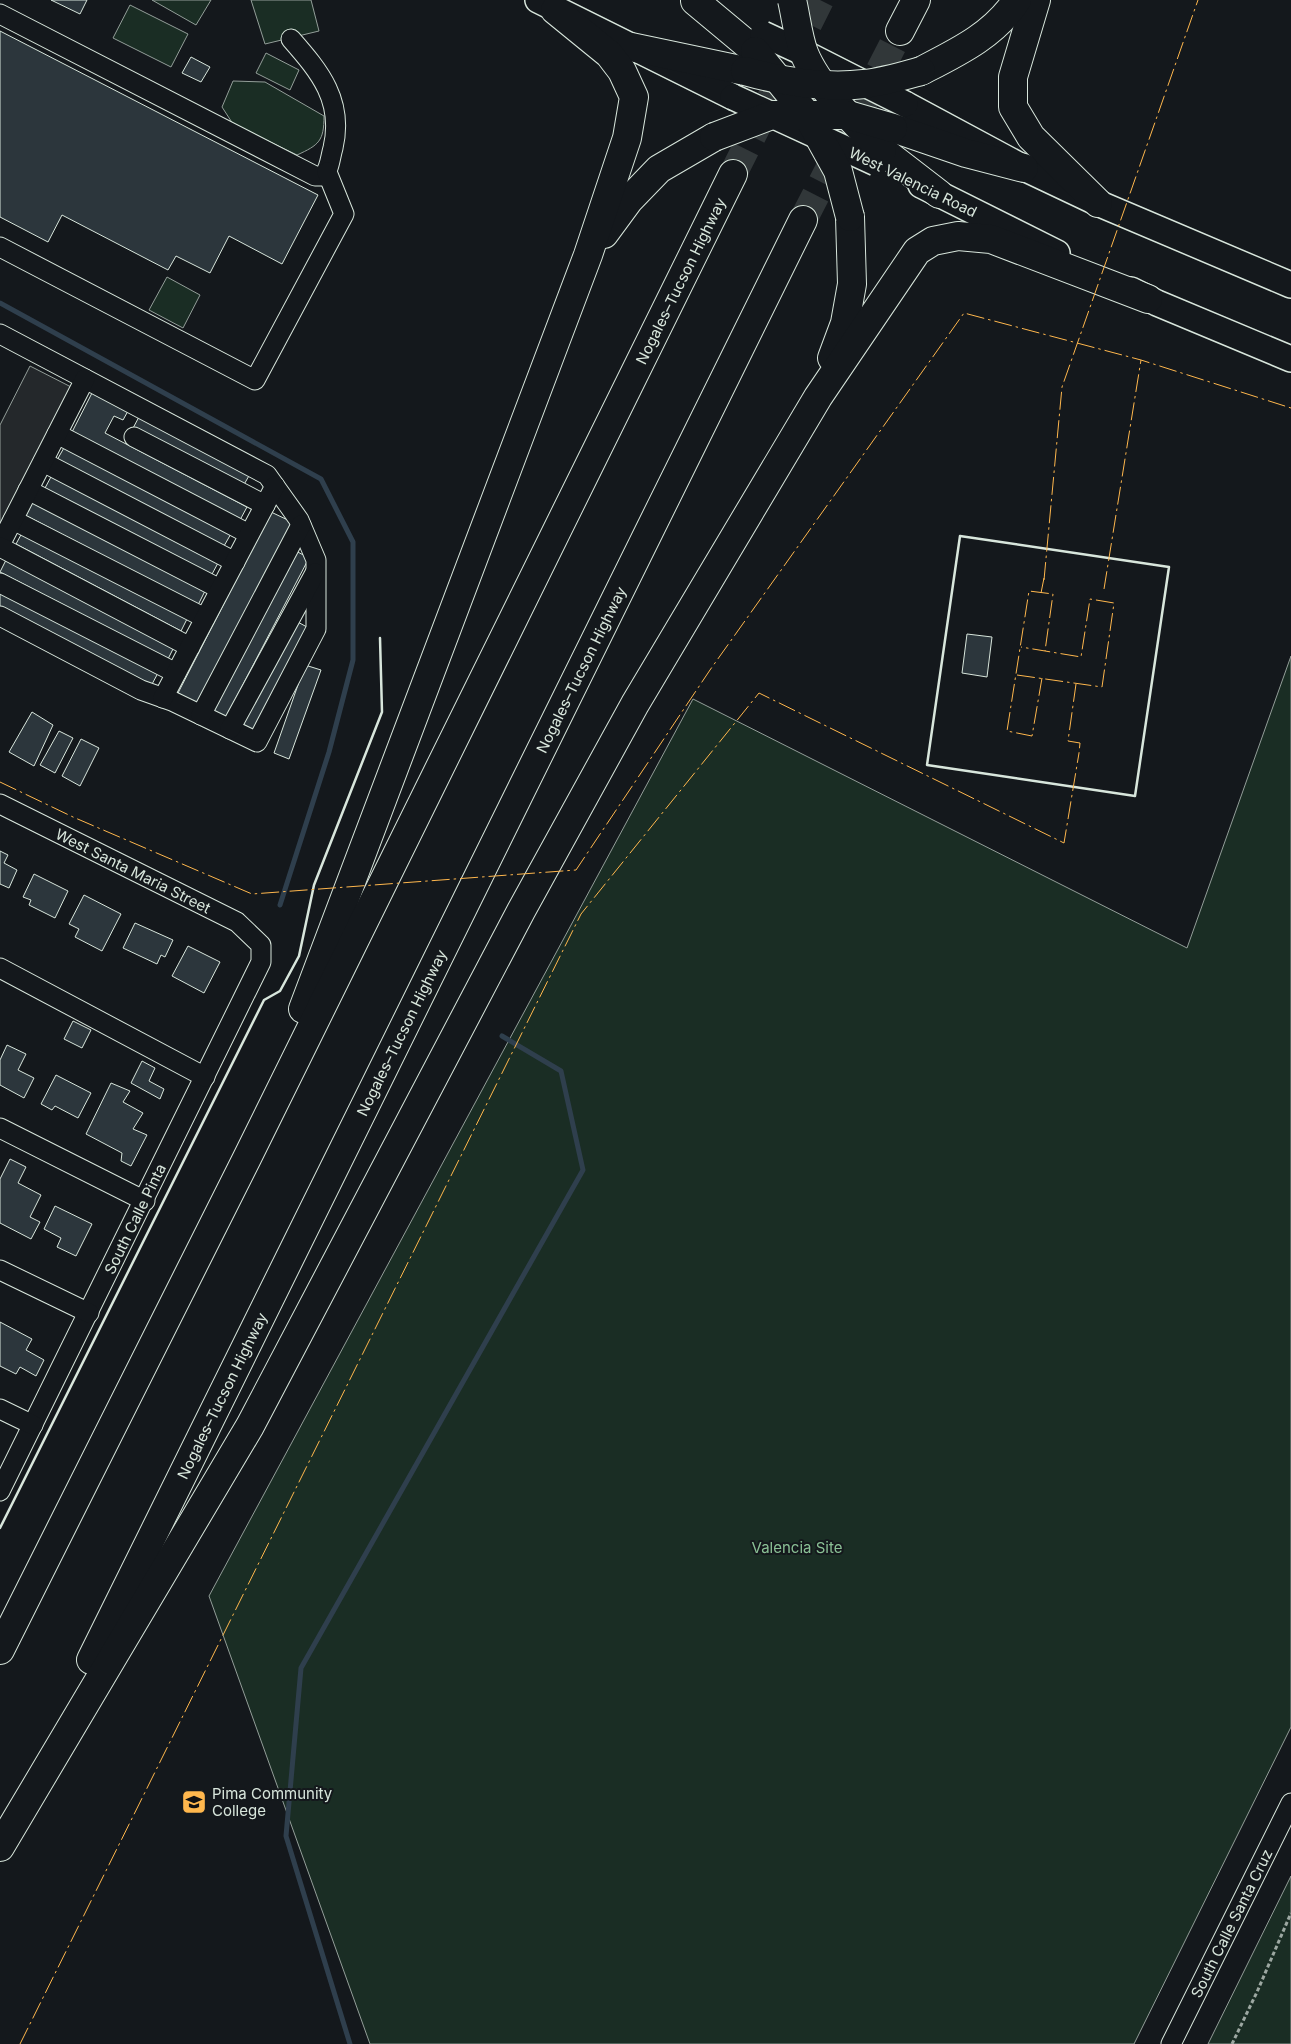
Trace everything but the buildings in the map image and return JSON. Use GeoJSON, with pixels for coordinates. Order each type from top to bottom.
{"type":"FeatureCollection","features":[{"type":"Feature","properties":{"kind":"highway"},"geometry":{"type":"LineString","coordinates":[[792,0],[804,53],[824,86],[848,115],[889,136],[1024,168]]}},
{"type":"Feature","properties":{"kind":"highway"},"geometry":{"type":"LineString","coordinates":[[900,31],[916,0]]}},
{"type":"Feature","properties":{"kind":"highway"},"geometry":{"type":"LineString","coordinates":[[780,81],[824,86],[865,84],[921,71],[970,46],[992,29],[1017,0]]}},
{"type":"Feature","properties":{"kind":"highway"},"geometry":{"type":"LineString","coordinates":[[1036,0],[1012,77],[1013,107],[1031,137],[1098,203]]}},
{"type":"Feature","properties":{"kind":"highway"},"geometry":{"type":"LineString","coordinates":[[694,1],[754,52],[780,81],[814,126],[838,171],[850,217],[852,284],[845,323],[818,397]]}},
{"type":"Feature","properties":{"kind":"highway"},"geometry":{"type":"LineString","coordinates":[[247,1158],[588,255],[628,138],[634,97],[622,71],[610,54],[546,5]]}},
{"type":"Feature","properties":{"kind":"highway"},"geometry":{"type":"LineString","coordinates":[[631,47],[754,52]]}},
{"type":"Feature","properties":{"kind":"highway"},"geometry":{"type":"LineString","coordinates":[[588,255],[629,200],[659,169],[714,137],[772,115],[814,126],[848,115]]}},
{"type":"Feature","properties":{"kind":"highway"},"geometry":{"type":"LineString","coordinates":[[889,136],[939,194]]}},
{"type":"Feature","properties":{"kind":"highway","name":"Nogales–Tucson Highway"},"geometry":{"type":"LineString","coordinates":[[0,1650],[247,1158],[733,174]]}},
{"type":"Feature","properties":{"kind":"highway","name":"Nogales–Tucson Highway"},"geometry":{"type":"LineString","coordinates":[[0,1846],[803,220]]}},
{"type":"Feature","properties":{"kind":"highway"},"geometry":{"type":"LineString","coordinates":[[0,1846],[250,1426],[521,910],[635,704],[818,397],[917,251],[934,241],[958,236],[990,239],[1148,299]]}},
{"type":"Feature","properties":{"kind":"main road"},"geometry":{"type":"LineString","coordinates":[[546,5],[772,115]]}},
{"type":"Feature","properties":{"kind":"main road"},"geometry":{"type":"LineString","coordinates":[[754,52],[804,53],[865,84],[889,136]]}},
{"type":"Feature","properties":{"kind":"main road","name":"West Valencia Road"},"geometry":{"type":"LineString","coordinates":[[814,126],[889,136]]}},
{"type":"Feature","properties":{"kind":"main road"},"geometry":{"type":"LineString","coordinates":[[1024,168],[1098,203],[1291,285]]}},
{"type":"Feature","properties":{"kind":"main road","name":"West Valencia Road"},"geometry":{"type":"LineString","coordinates":[[939,194],[1148,299],[1291,359]]}},
{"type":"Feature","properties":{"kind":"street"},"geometry":{"type":"LineString","coordinates":[[0,14],[316,176],[323,176],[327,172],[336,136],[336,118],[332,101],[315,65],[291,39]]}},
{"type":"Feature","properties":{"kind":"street"},"geometry":{"type":"LineString","coordinates":[[0,247],[256,380],[344,214],[327,172]]}},
{"type":"Feature","properties":{"kind":"street"},"geometry":{"type":"LineString","coordinates":[[0,334],[267,475],[301,525],[316,560],[316,629],[257,742],[201,715],[141,690],[0,616]]}},
{"type":"Feature","properties":{"kind":"street"},"geometry":{"type":"LineString","coordinates":[[85,380],[0,546],[190,647]]}},
{"type":"Feature","properties":{"kind":"street"},"geometry":{"type":"LineString","coordinates":[[57,434],[249,534]]}},
{"type":"Feature","properties":{"kind":"street"},"geometry":{"type":"LineString","coordinates":[[134,437],[265,505]]}},
{"type":"Feature","properties":{"kind":"street"},"geometry":{"type":"LineString","coordinates":[[43,462],[235,562]]}},
{"type":"Feature","properties":{"kind":"street"},"geometry":{"type":"LineString","coordinates":[[163,698],[275,486]]}},
{"type":"Feature","properties":{"kind":"street"},"geometry":{"type":"LineString","coordinates":[[28,490],[220,589]]}},
{"type":"Feature","properties":{"kind":"street"},"geometry":{"type":"LineString","coordinates":[[13,520],[205,618]]}},
{"type":"Feature","properties":{"kind":"street"},"geometry":{"type":"LineString","coordinates":[[201,715],[301,525]]}},
{"type":"Feature","properties":{"kind":"street"},"geometry":{"type":"LineString","coordinates":[[230,729],[316,572]]}},
{"type":"Feature","properties":{"kind":"street"},"geometry":{"type":"LineString","coordinates":[[0,583],[176,673]]}},
{"type":"Feature","properties":{"kind":"street","name":"West Santa Maria Street"},"geometry":{"type":"LineString","coordinates":[[0,804],[237,922],[261,945]]}},
{"type":"Feature","properties":{"kind":"street","name":"South Calle Pinta"},"geometry":{"type":"LineString","coordinates":[[0,1491],[261,962],[261,945]]}},
{"type":"Feature","properties":{"kind":"street"},"geometry":{"type":"LineString","coordinates":[[0,968],[205,1077]]}},
{"type":"Feature","properties":{"kind":"street"},"geometry":{"type":"LineString","coordinates":[[0,1128],[144,1201]]}},
{"type":"Feature","properties":{"kind":"street"},"geometry":{"type":"LineString","coordinates":[[0,1270],[89,1313]]}},
{"type":"Feature","properties":{"kind":"street"},"geometry":{"type":"LineString","coordinates":[[0,1409],[33,1425]]}},
{"type":"Feature","properties":{"kind":"street","name":"South Calle Santa Cruz"},"geometry":{"type":"LineString","coordinates":[[1171,2044],[1291,1803]]}},
{"type":"Feature","properties":{"kind":"path"},"geometry":{"type":"LineString","coordinates":[[1232,2044],[1291,1913]]}},
{"type":"Feature","properties":{"kind":"green space"},"geometry":{"type":"Polygon","coordinates":[[[152,0],[211,0],[196,25],[152,0]]]}},
{"type":"Feature","properties":{"kind":"green space"},"geometry":{"type":"Polygon","coordinates":[[[251,0],[311,0],[319,31],[265,44],[251,0]]]}},
{"type":"Feature","properties":{"kind":"green space"},"geometry":{"type":"Polygon","coordinates":[[[130,5],[188,34],[171,67],[113,38],[130,5]]]}},
{"type":"Feature","properties":{"kind":"green space"},"geometry":{"type":"Polygon","coordinates":[[[266,53],[299,70],[290,90],[256,73],[266,53]]]}},
{"type":"Feature","properties":{"kind":"green space"},"geometry":{"type":"Polygon","coordinates":[[[233,81],[265,82],[324,116],[323,131],[319,141],[297,155],[233,124],[222,107],[233,81]]]}},
{"type":"Feature","properties":{"kind":"green space"},"geometry":{"type":"Polygon","coordinates":[[[167,277],[200,295],[183,328],[149,310],[167,277]]]}},
{"type":"Feature","properties":{"kind":"green space","name":"Valencia Site"},"geometry":{"type":"Polygon","coordinates":[[[1291,656],[1291,1727],[1134,2044],[370,2044],[209,1596],[693,699],[1187,948],[1291,656]]]}},
{"type":"Feature","properties":{"kind":"green space"},"geometry":{"type":"Polygon","coordinates":[[[1291,1876],[1291,2044],[1208,2044],[1291,1876]]]}},
{"type":"Feature","properties":{"kind":"shaded area"},"geometry":{"type":"Polygon","coordinates":[[[30,366],[75,389],[0,537],[0,425],[30,366]]]}},
{"type":"Feature","properties":{"kind":"waterway"},"geometry":{"type":"LineString","coordinates":[[0,303],[321,479],[353,542],[353,660],[329,752],[280,905]]}},
{"type":"Feature","properties":{"kind":"waterway"},"geometry":{"type":"LineString","coordinates":[[350,2044],[286,1836],[301,1668],[583,1170],[561,1071],[502,1036]]}},
{"type":"Feature","properties":{"kind":"tunnel"},"geometry":{"type":"LineString","coordinates":[[733,174],[820,0]]}},
{"type":"Feature","properties":{"kind":"tunnel"},"geometry":{"type":"LineString","coordinates":[[803,220],[900,31]]}},
{"type":"Feature","properties":{"kind":"wall"},"geometry":{"type":"LineString","coordinates":[[960,536],[1169,567],[1135,796],[927,765],[960,536]]}},
{"type":"Feature","properties":{"kind":"wall"},"geometry":{"type":"LineString","coordinates":[[0,1528],[264,1000],[280,991],[299,956],[314,885],[382,712],[380,638]]}},
{"type":"Feature","properties":{"kind":"power"},"geometry":{"type":"LineString","coordinates":[[1044,580],[1062,387],[1198,0]]}},
{"type":"Feature","properties":{"kind":"power"},"geometry":{"type":"LineString","coordinates":[[0,782],[73,817],[252,894],[576,870],[710,670],[964,313],[1141,360],[1291,408]]}},
{"type":"Feature","properties":{"kind":"power"},"geometry":{"type":"LineString","coordinates":[[1104,589],[1141,360]]}},
{"type":"Feature","properties":{"kind":"power"},"geometry":{"type":"LineString","coordinates":[[1041,593],[1044,578]]}},
{"type":"Feature","properties":{"kind":"power"},"geometry":{"type":"LineString","coordinates":[[1042,678],[1032,736],[1007,731],[1029,591],[1053,594],[1045,651]]}},
{"type":"Feature","properties":{"kind":"power"},"geometry":{"type":"LineString","coordinates":[[1017,675],[1102,687],[1114,603],[1090,599],[1081,657],[1021,647]]}},
{"type":"Feature","properties":{"kind":"power"},"geometry":{"type":"LineString","coordinates":[[1076,684],[1068,741],[1080,743],[1079,753]]}},
{"type":"Feature","properties":{"kind":"power"},"geometry":{"type":"LineString","coordinates":[[20,2044],[581,914],[759,693],[1064,843],[1079,753]]}},
{"type":"Feature","properties":{"kind":"place","name":"Pima Community College"},"geometry":{"type":"Point","coordinates":[194,1802]}}]}
